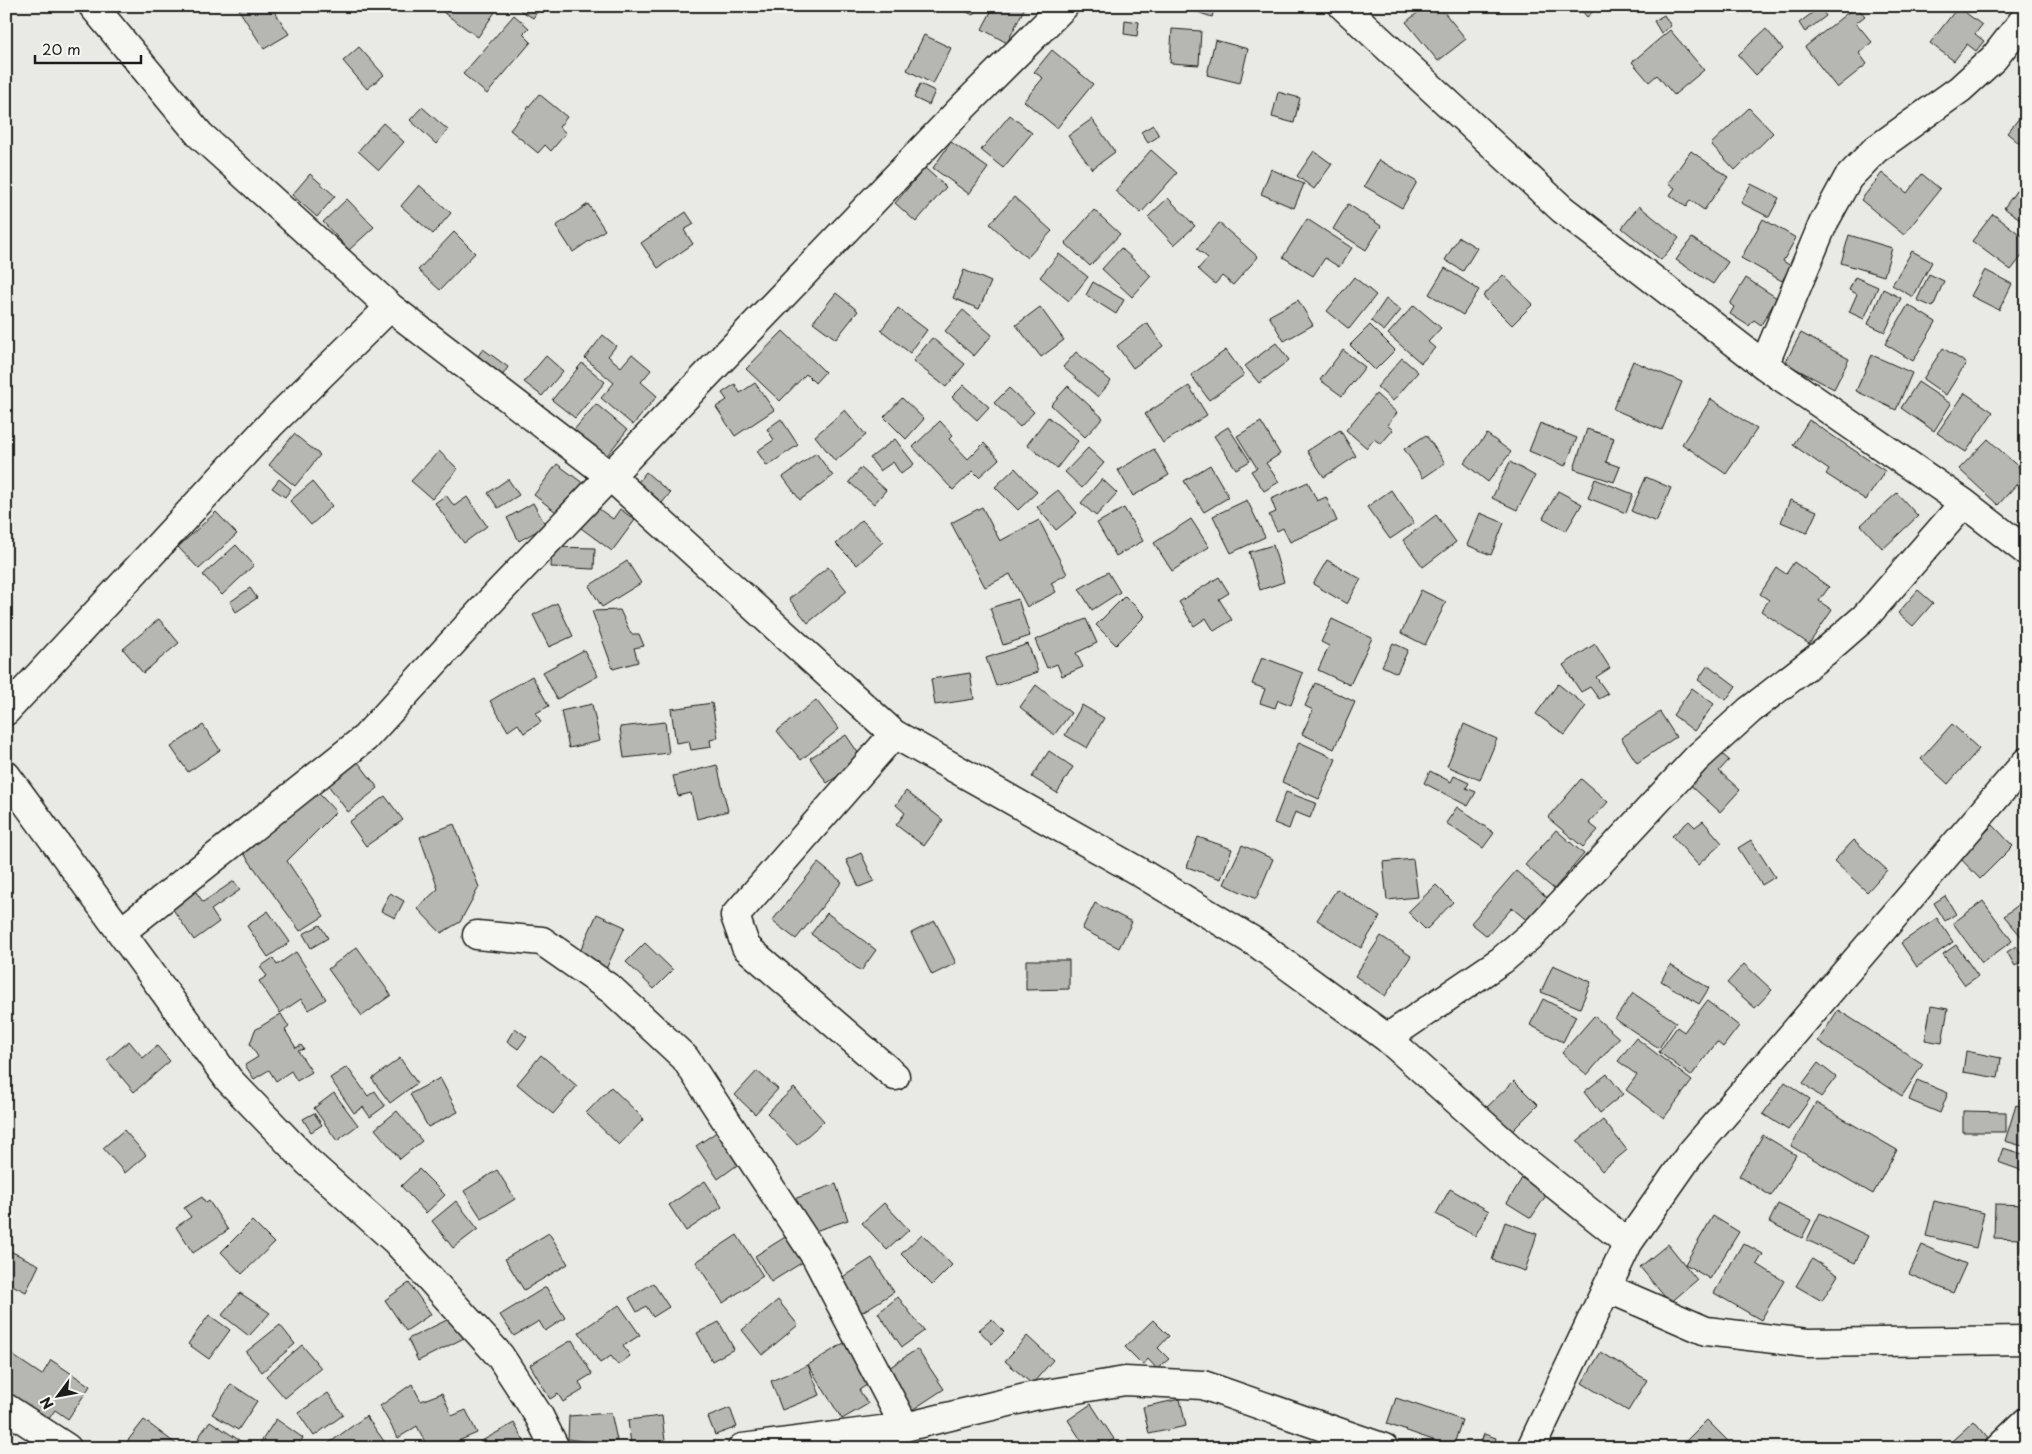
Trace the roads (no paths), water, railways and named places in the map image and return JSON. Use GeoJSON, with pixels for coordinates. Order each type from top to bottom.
{"type":"FeatureCollection","features":[{"type":"Feature","properties":{"kind":"street"},"geometry":{"type":"LineString","coordinates":[[93,6],[200,135],[390,307],[610,476],[894,734],[1136,870],[1258,944],[1387,1038],[1519,1156],[1628,1242]]}},
{"type":"Feature","properties":{"kind":"street"},"geometry":{"type":"LineString","coordinates":[[121,932],[365,738],[498,593],[964,106],[1064,6]]}},
{"type":"Feature","properties":{"kind":"street"},"geometry":{"type":"LineString","coordinates":[[1343,6],[1562,209],[1764,365],[1964,503],[2026,551]]}},
{"type":"Feature","properties":{"kind":"street"},"geometry":{"type":"LineString","coordinates":[[1764,365],[1823,224],[1848,178],[1875,150],[1966,83],[1994,58],[2026,17]]}},
{"type":"Feature","properties":{"kind":"street"},"geometry":{"type":"LineString","coordinates":[[6,711],[271,424],[390,307]]}},
{"type":"Feature","properties":{"kind":"street"},"geometry":{"type":"LineString","coordinates":[[1387,1038],[1502,960],[1537,930],[1697,758],[1750,710],[1826,651],[1865,617],[1964,503]]}},
{"type":"Feature","properties":{"kind":"street"},"geometry":{"type":"LineString","coordinates":[[894,734],[734,916],[746,947],[895,1076]]}},
{"type":"Feature","properties":{"kind":"street"},"geometry":{"type":"LineString","coordinates":[[1531,1448],[1628,1242],[1691,1153],[2026,762]]}},
{"type":"Feature","properties":{"kind":"street"},"geometry":{"type":"LineString","coordinates":[[6,775],[229,1080],[308,1162],[396,1241],[500,1356],[539,1416],[555,1448]]}},
{"type":"Feature","properties":{"kind":"street"},"geometry":{"type":"LineString","coordinates":[[477,935],[542,941],[612,990],[685,1058],[816,1257],[904,1427]]}},
{"type":"Feature","properties":{"kind":"street"},"geometry":{"type":"LineString","coordinates":[[1607,1288],[1706,1331],[1807,1343],[2026,1340]]}},
{"type":"Feature","properties":{"kind":"street"},"geometry":{"type":"LineString","coordinates":[[742,1448],[904,1427],[1034,1396],[1135,1382],[1203,1385],[1384,1448]]}},
{"type":"Feature","properties":{"kind":"street"},"geometry":{"type":"LineString","coordinates":[[6,1408],[67,1448]]}},
{"type":"Feature","properties":{"kind":"street"},"geometry":{"type":"LineString","coordinates":[[1999,1448],[2026,1422]]}}]}
